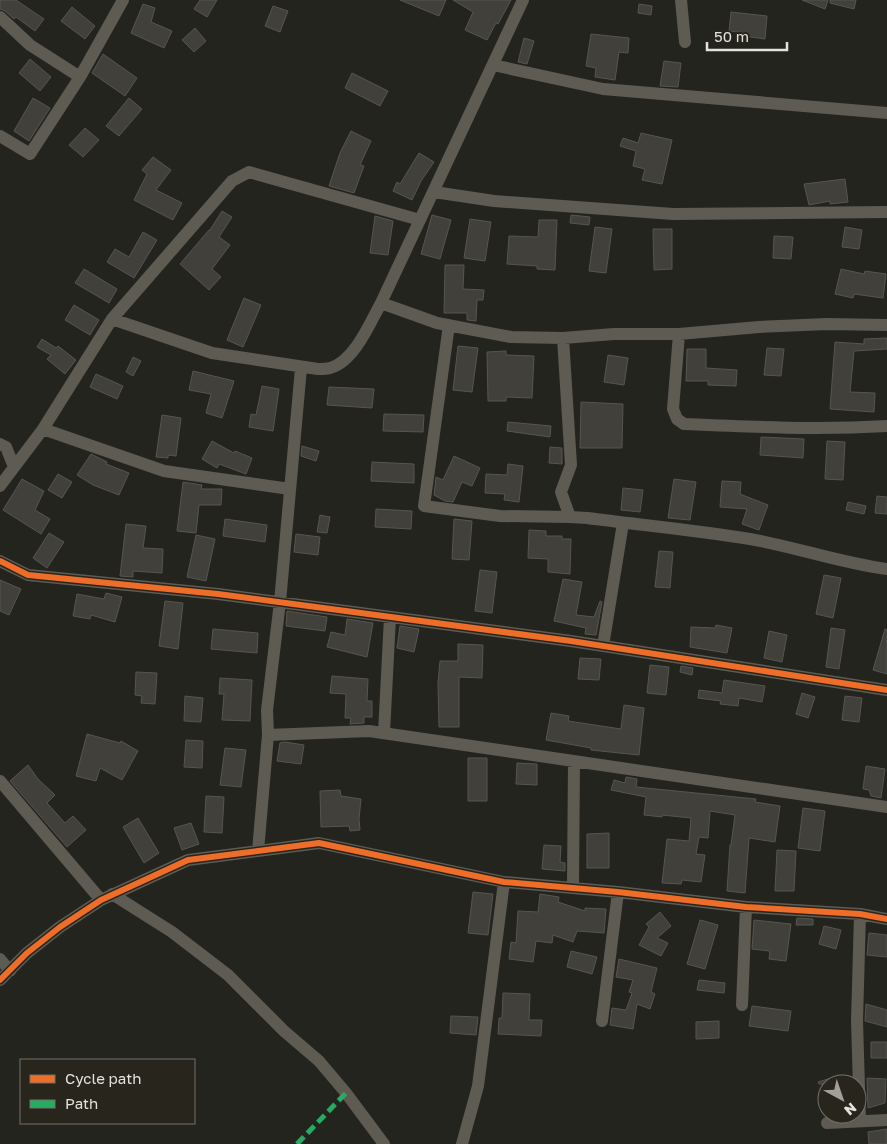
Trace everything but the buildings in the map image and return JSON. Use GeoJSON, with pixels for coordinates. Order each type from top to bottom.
{"type":"FeatureCollection","features":[{"type":"Feature","properties":{"kind":"street"},"geometry":{"type":"LineString","coordinates":[[0,136],[30,154],[80,77],[123,0]]}},
{"type":"Feature","properties":{"kind":"street"},"geometry":{"type":"LineString","coordinates":[[112,319],[200,350],[301,368],[331,368],[344,361],[354,350],[381,303],[523,0]]}},
{"type":"Feature","properties":{"kind":"street"},"geometry":{"type":"LineString","coordinates":[[681,0],[686,42]]}},
{"type":"Feature","properties":{"kind":"street"},"geometry":{"type":"LineString","coordinates":[[0,17],[30,45],[80,77]]}},
{"type":"Feature","properties":{"kind":"street"},"geometry":{"type":"LineString","coordinates":[[493,65],[603,89],[887,113]]}},
{"type":"Feature","properties":{"kind":"street"},"geometry":{"type":"LineString","coordinates":[[0,486],[43,429],[112,319],[232,181],[249,172],[420,220]]}},
{"type":"Feature","properties":{"kind":"street"},"geometry":{"type":"LineString","coordinates":[[434,192],[494,201],[673,214],[887,212]]}},
{"type":"Feature","properties":{"kind":"street"},"geometry":{"type":"LineString","coordinates":[[381,303],[449,325],[511,337],[563,338],[614,334],[679,334],[817,324],[887,325]]}},
{"type":"Feature","properties":{"kind":"street"},"geometry":{"type":"LineString","coordinates":[[449,325],[424,506],[500,516],[570,517],[751,539],[887,570]]}},
{"type":"Feature","properties":{"kind":"street"},"geometry":{"type":"LineString","coordinates":[[679,334],[673,410],[677,419],[684,424],[782,428],[887,426]]}},
{"type":"Feature","properties":{"kind":"street"},"geometry":{"type":"LineString","coordinates":[[563,338],[571,465],[561,492],[570,517]]}},
{"type":"Feature","properties":{"kind":"street"},"geometry":{"type":"LineString","coordinates":[[258,851],[268,735],[267,710],[280,602],[301,368]]}},
{"type":"Feature","properties":{"kind":"street"},"geometry":{"type":"LineString","coordinates":[[43,429],[164,471],[290,489]]}},
{"type":"Feature","properties":{"kind":"street"},"geometry":{"type":"LineString","coordinates":[[0,444],[6,447],[14,467]]}},
{"type":"Feature","properties":{"kind":"street"},"geometry":{"type":"LineString","coordinates":[[603,646],[624,523]]}},
{"type":"Feature","properties":{"kind":"street"},"geometry":{"type":"LineString","coordinates":[[0,562],[28,575],[218,594],[390,616],[603,646],[887,690]]}},
{"type":"Feature","properties":{"kind":"street"},"geometry":{"type":"LineString","coordinates":[[384,733],[390,616]]}},
{"type":"Feature","properties":{"kind":"street"},"geometry":{"type":"LineString","coordinates":[[268,735],[369,730],[887,806]]}},
{"type":"Feature","properties":{"kind":"street"},"geometry":{"type":"LineString","coordinates":[[573,887],[574,761]]}},
{"type":"Feature","properties":{"kind":"street"},"geometry":{"type":"LineString","coordinates":[[0,781],[106,897],[172,932],[228,975],[284,1031],[319,1061],[346,1093],[384,1144]]}},
{"type":"Feature","properties":{"kind":"street"},"geometry":{"type":"LineString","coordinates":[[0,980],[27,954],[60,927],[106,897],[188,860],[320,843],[504,882],[573,887],[746,907],[860,914],[887,919]]}},
{"type":"Feature","properties":{"kind":"street"},"geometry":{"type":"LineString","coordinates":[[462,1144],[478,1086],[504,882]]}},
{"type":"Feature","properties":{"kind":"street"},"geometry":{"type":"LineString","coordinates":[[602,1021],[618,892]]}},
{"type":"Feature","properties":{"kind":"street"},"geometry":{"type":"LineString","coordinates":[[742,1005],[746,907]]}},
{"type":"Feature","properties":{"kind":"street"},"geometry":{"type":"LineString","coordinates":[[859,1074],[857,1021],[860,914]]}},
{"type":"Feature","properties":{"kind":"street"},"geometry":{"type":"LineString","coordinates":[[0,959],[10,971]]}},
{"type":"Feature","properties":{"kind":"street"},"geometry":{"type":"LineString","coordinates":[[867,1121],[887,1120]]}},
{"type":"Feature","properties":{"kind":"marked path"},"geometry":{"type":"LineString","coordinates":[[297,1144],[346,1093]]}},
{"type":"Feature","properties":{"kind":"cycle path"},"geometry":{"type":"LineString","coordinates":[[0,561],[28,575],[218,594],[571,641],[887,690]]}},
{"type":"Feature","properties":{"kind":"cycle path"},"geometry":{"type":"LineString","coordinates":[[0,980],[27,953],[60,927],[101,900],[188,860],[319,843],[504,882],[618,892],[746,907],[860,914],[887,919]]}}]}
